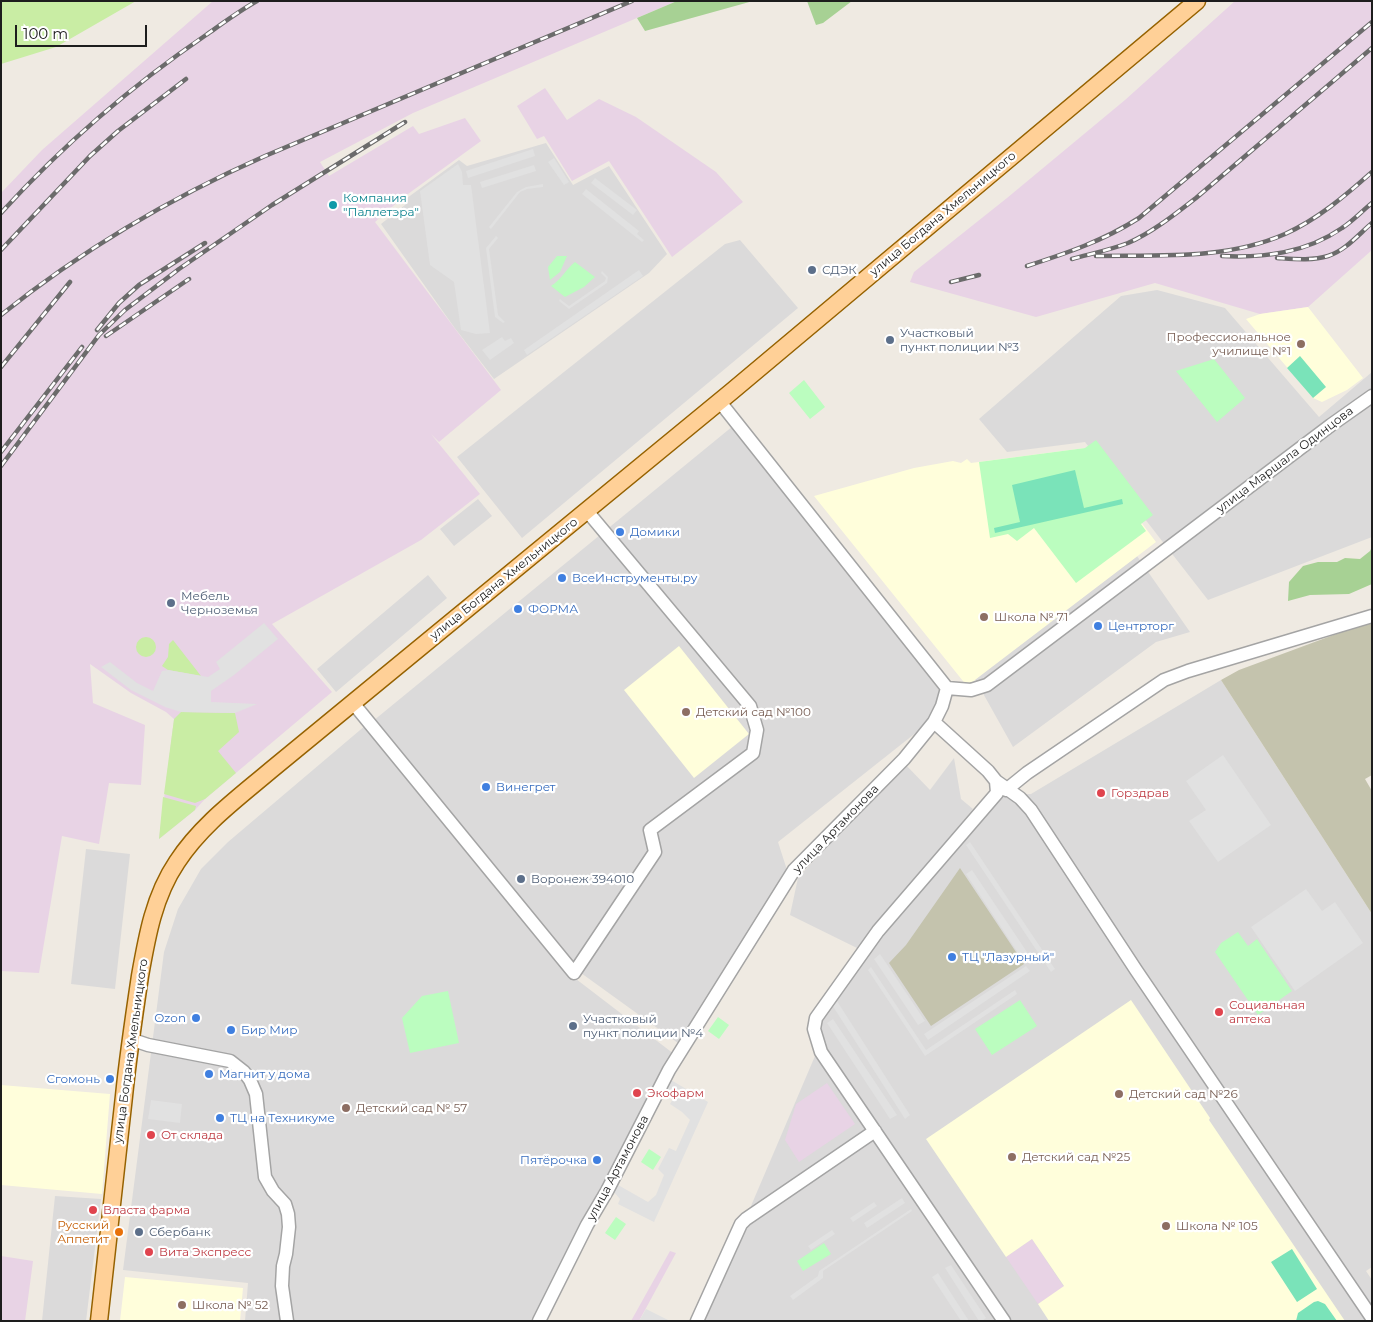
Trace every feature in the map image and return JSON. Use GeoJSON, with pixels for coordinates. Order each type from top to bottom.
{"type":"FeatureCollection","features":[{"type":"Feature","properties":{"kind":"main road","name":"улица Богдана Хмельницкого"},"geometry":{"type":"LineString","coordinates":[[99,1321],[130,1039],[150,923],[162,887],[176,862],[193,841],[225,810],[720,402],[1197,1]]}},
{"type":"Feature","properties":{"kind":"street","name":"улица Маршала Одинцова"},"geometry":{"type":"LineString","coordinates":[[947,688],[972,690],[987,685],[1198,524],[1330,425],[1372,396]]}},
{"type":"Feature","properties":{"kind":"street"},"geometry":{"type":"LineString","coordinates":[[720,402],[947,688]]}},
{"type":"Feature","properties":{"kind":"street"},"geometry":{"type":"LineString","coordinates":[[353,703],[574,973],[655,852],[650,830],[753,753],[757,730],[750,706],[586,511]]}},
{"type":"Feature","properties":{"kind":"street"},"geometry":{"type":"LineString","coordinates":[[1006,790],[1032,769],[1164,680],[1192,669],[1372,616]]}},
{"type":"Feature","properties":{"kind":"street","name":"улица Артамонова"},"geometry":{"type":"LineString","coordinates":[[539,1321],[587,1225],[607,1191],[669,1070],[794,870],[904,759],[934,722],[942,706],[947,688]]}},
{"type":"Feature","properties":{"kind":"street"},"geometry":{"type":"LineString","coordinates":[[934,722],[1006,790],[1020,798],[1030,810],[1372,1318]]}},
{"type":"Feature","properties":{"kind":"street"},"geometry":{"type":"LineString","coordinates":[[996,781],[997,793],[878,931],[816,1018],[814,1029],[821,1052],[1004,1321]]}},
{"type":"Feature","properties":{"kind":"street"},"geometry":{"type":"LineString","coordinates":[[130,1039],[148,1045],[230,1061],[244,1072],[250,1080],[256,1094],[265,1177],[273,1191],[285,1204],[288,1214],[289,1227],[286,1254],[282,1266],[282,1286],[287,1321]]}},
{"type":"Feature","properties":{"kind":"street"},"geometry":{"type":"LineString","coordinates":[[697,1321],[741,1224],[875,1132]]}},
{"type":"Feature","properties":{"kind":"shaded area"},"geometry":{"type":"Polygon","coordinates":[[[213,1],[677,1],[413,113],[320,162],[329,176],[413,126],[419,134],[465,118],[481,141],[401,199],[375,222],[501,390],[439,442],[431,434],[480,494],[421,540],[272,624],[332,692],[159,839],[174,719],[166,712],[131,693],[90,664],[93,703],[145,725],[141,785],[109,783],[99,844],[62,836],[39,973],[1,971],[1,193],[42,150],[213,1]]]}},
{"type":"Feature","properties":{"kind":"shaded area"},"geometry":{"type":"Polygon","coordinates":[[[1235,1],[1372,1],[1372,250],[1308,307],[1260,314],[1155,283],[1036,317],[910,282],[914,272],[1125,100],[1235,1]]]}},
{"type":"Feature","properties":{"kind":"shaded area"},"geometry":{"type":"Polygon","coordinates":[[[545,88],[567,120],[599,99],[636,117],[716,172],[743,202],[672,257],[609,161],[572,181],[544,136],[537,139],[517,106],[545,88]]]}},
{"type":"Feature","properties":{"kind":"shaded area"},"geometry":{"type":"Polygon","coordinates":[[[546,143],[573,185],[609,166],[667,254],[649,273],[494,379],[454,327],[381,224],[405,205],[403,201],[459,160],[467,166],[546,143]]]}},
{"type":"Feature","properties":{"kind":"shaded area"},"geometry":{"type":"Polygon","coordinates":[[[533,149],[535,156],[468,178],[466,171],[533,149]]]}},
{"type":"Feature","properties":{"kind":"shaded area"},"geometry":{"type":"Polygon","coordinates":[[[554,158],[569,182],[564,185],[548,162],[554,158]]]}},
{"type":"Feature","properties":{"kind":"shaded area"},"geometry":{"type":"Polygon","coordinates":[[[458,164],[462,172],[463,185],[471,185],[490,333],[476,334],[461,330],[454,282],[430,265],[420,191],[458,164]]]}},
{"type":"Feature","properties":{"kind":"shaded area"},"geometry":{"type":"Polygon","coordinates":[[[534,165],[536,171],[482,188],[480,182],[534,165]]]}},
{"type":"Feature","properties":{"kind":"shaded area"},"geometry":{"type":"Polygon","coordinates":[[[595,178],[637,210],[633,215],[591,183],[595,178]]]}},
{"type":"Feature","properties":{"kind":"shaded area"},"geometry":{"type":"Polygon","coordinates":[[[543,184],[543,187],[520,192],[491,229],[489,227],[517,192],[526,187],[543,184]]]}},
{"type":"Feature","properties":{"kind":"shaded area"},"geometry":{"type":"Polygon","coordinates":[[[586,189],[639,231],[637,234],[644,240],[642,242],[582,194],[586,189]]]}},
{"type":"Feature","properties":{"kind":"shaded area"},"geometry":{"type":"Polygon","coordinates":[[[496,236],[498,238],[489,249],[498,315],[505,322],[503,323],[495,317],[486,248],[496,236]]]}},
{"type":"Feature","properties":{"kind":"shaded area"},"geometry":{"type":"Polygon","coordinates":[[[740,240],[798,308],[522,538],[457,457],[725,244],[740,240]]]}},
{"type":"Feature","properties":{"kind":"shaded area"},"geometry":{"type":"Polygon","coordinates":[[[639,270],[643,276],[527,355],[524,350],[639,270]]]}},
{"type":"Feature","properties":{"kind":"shaded area"},"geometry":{"type":"Polygon","coordinates":[[[602,271],[608,277],[607,283],[569,309],[559,301],[560,299],[569,306],[605,281],[606,278],[601,273],[602,271]]]}},
{"type":"Feature","properties":{"kind":"shaded area"},"geometry":{"type":"Polygon","coordinates":[[[1157,290],[1225,308],[1319,417],[1372,372],[1372,537],[1208,600],[1085,442],[1007,452],[979,419],[1121,296],[1157,290]]]}},
{"type":"Feature","properties":{"kind":"shaded area","name":"Профессиональное училище №1"},"geometry":{"type":"Polygon","coordinates":[[[1308,307],[1363,378],[1347,390],[1322,402],[1313,398],[1246,319],[1260,314],[1308,307]]]}},
{"type":"Feature","properties":{"kind":"shaded area"},"geometry":{"type":"Polygon","coordinates":[[[502,337],[505,341],[511,338],[514,343],[490,360],[482,350],[502,337]]]}},
{"type":"Feature","properties":{"kind":"shaded area"},"geometry":{"type":"Polygon","coordinates":[[[733,426],[940,691],[932,720],[778,842],[787,870],[678,1043],[581,973],[373,721],[733,426]]]}},
{"type":"Feature","properties":{"kind":"shaded area","name":"Школа № 71"},"geometry":{"type":"Polygon","coordinates":[[[1085,448],[1156,542],[967,686],[814,496],[914,468],[953,461],[961,463],[967,459],[971,463],[1085,448]]]}},
{"type":"Feature","properties":{"kind":"shaded area"},"geometry":{"type":"Polygon","coordinates":[[[478,499],[492,516],[454,546],[440,529],[478,499]]]}},
{"type":"Feature","properties":{"kind":"shaded area"},"geometry":{"type":"Polygon","coordinates":[[[1137,556],[1190,632],[1156,642],[1013,747],[975,679],[1137,556]]]}},
{"type":"Feature","properties":{"kind":"shaded area"},"geometry":{"type":"Polygon","coordinates":[[[428,575],[447,598],[336,692],[317,669],[428,575]]]}},
{"type":"Feature","properties":{"kind":"shaded area"},"geometry":{"type":"Polygon","coordinates":[[[264,623],[278,639],[211,691],[211,702],[257,704],[235,713],[181,712],[165,707],[131,690],[101,667],[110,662],[137,683],[153,691],[162,671],[168,670],[208,677],[220,669],[216,662],[264,623]]]}},
{"type":"Feature","properties":{"kind":"shaded area"},"geometry":{"type":"Polygon","coordinates":[[[1372,623],[1372,775],[1365,779],[1372,791],[1372,914],[1221,680],[1239,670],[1347,630],[1372,623]]]}},
{"type":"Feature","properties":{"kind":"shaded area","name":"Детский сад №100"},"geometry":{"type":"Polygon","coordinates":[[[679,646],[749,734],[694,778],[624,690],[679,646]]]}},
{"type":"Feature","properties":{"kind":"shaded area"},"geometry":{"type":"Polygon","coordinates":[[[1221,680],[1372,914],[1372,1267],[1366,1271],[1372,1280],[1372,1321],[700,1321],[815,1056],[818,1022],[872,948],[998,796],[1031,794],[1221,680]]]}},
{"type":"Feature","properties":{"kind":"shaded area"},"geometry":{"type":"Polygon","coordinates":[[[366,725],[576,979],[674,1054],[534,1321],[245,1321],[248,1283],[123,1270],[164,952],[178,909],[201,869],[228,842],[366,725]]]}},
{"type":"Feature","properties":{"kind":"shaded area"},"geometry":{"type":"Polygon","coordinates":[[[1223,755],[1271,825],[1218,862],[1189,821],[1206,810],[1186,781],[1223,755]]]}},
{"type":"Feature","properties":{"kind":"shaded area"},"geometry":{"type":"Polygon","coordinates":[[[954,758],[961,799],[973,809],[859,949],[790,915],[798,878],[904,763],[930,790],[954,758]]]}},
{"type":"Feature","properties":{"kind":"shaded area"},"geometry":{"type":"Polygon","coordinates":[[[970,842],[1055,969],[1051,972],[966,845],[970,842]]]}},
{"type":"Feature","properties":{"kind":"shaded area"},"geometry":{"type":"Polygon","coordinates":[[[86,849],[130,854],[115,989],[71,984],[86,849]]]}},
{"type":"Feature","properties":{"kind":"shaded area"},"geometry":{"type":"Polygon","coordinates":[[[960,868],[1024,964],[931,1026],[889,963],[906,945],[960,868]]]}},
{"type":"Feature","properties":{"kind":"shaded area"},"geometry":{"type":"Polygon","coordinates":[[[972,870],[1031,958],[1024,962],[966,874],[972,870]]]}},
{"type":"Feature","properties":{"kind":"shaded area"},"geometry":{"type":"Polygon","coordinates":[[[1306,889],[1322,911],[1335,902],[1363,943],[1295,991],[1251,927],[1306,889]]]}},
{"type":"Feature","properties":{"kind":"shaded area"},"geometry":{"type":"Polygon","coordinates":[[[880,954],[925,1021],[918,1025],[874,959],[880,954]]]}},
{"type":"Feature","properties":{"kind":"shaded area"},"geometry":{"type":"Polygon","coordinates":[[[1026,966],[1030,971],[928,1040],[924,1034],[1026,966]]]}},
{"type":"Feature","properties":{"kind":"shaded area"},"geometry":{"type":"Polygon","coordinates":[[[871,967],[926,1050],[1015,990],[1017,994],[925,1056],[868,970],[871,967]]]}},
{"type":"Feature","properties":{"kind":"shaded area"},"geometry":{"type":"Polygon","coordinates":[[[1131,1000],[1210,1118],[1209,1120],[1345,1321],[1049,1321],[1038,1304],[1064,1286],[1032,1239],[1006,1257],[926,1139],[1131,1000]]]}},
{"type":"Feature","properties":{"kind":"shaded area"},"geometry":{"type":"Polygon","coordinates":[[[837,1001],[910,1115],[905,1119],[834,1008],[832,1003],[837,1001]]]}},
{"type":"Feature","properties":{"kind":"shaded area"},"geometry":{"type":"Polygon","coordinates":[[[833,1019],[897,1115],[890,1119],[827,1023],[833,1019]]]}},
{"type":"Feature","properties":{"kind":"shaded area"},"geometry":{"type":"Polygon","coordinates":[[[671,1080],[708,1102],[654,1222],[618,1204],[620,1199],[614,1192],[618,1185],[648,1202],[656,1195],[664,1175],[658,1169],[669,1148],[676,1151],[690,1120],[670,1104],[674,1097],[666,1089],[671,1080]]]}},
{"type":"Feature","properties":{"kind":"shaded area"},"geometry":{"type":"Polygon","coordinates":[[[827,1083],[855,1124],[799,1162],[785,1140],[796,1104],[827,1083]]]}},
{"type":"Feature","properties":{"kind":"shaded area"},"geometry":{"type":"Polygon","coordinates":[[[1,1085],[110,1094],[102,1194],[1,1185],[1,1085]]]}},
{"type":"Feature","properties":{"kind":"shaded area"},"geometry":{"type":"Polygon","coordinates":[[[151,1100],[182,1104],[180,1123],[148,1119],[151,1100]]]}},
{"type":"Feature","properties":{"kind":"shaded area"},"geometry":{"type":"Polygon","coordinates":[[[55,1196],[101,1199],[86,1321],[42,1321],[55,1196]]]}},
{"type":"Feature","properties":{"kind":"shaded area"},"geometry":{"type":"Polygon","coordinates":[[[902,1198],[905,1203],[867,1228],[864,1223],[902,1198]]]}},
{"type":"Feature","properties":{"kind":"shaded area"},"geometry":{"type":"Polygon","coordinates":[[[874,1202],[877,1206],[853,1222],[850,1218],[874,1202]]]}},
{"type":"Feature","properties":{"kind":"shaded area"},"geometry":{"type":"Polygon","coordinates":[[[911,1209],[912,1211],[823,1271],[823,1278],[793,1300],[790,1296],[818,1276],[819,1271],[911,1209]]]}},
{"type":"Feature","properties":{"kind":"shaded area"},"geometry":{"type":"Polygon","coordinates":[[[832,1230],[835,1234],[811,1250],[808,1246],[832,1230]]]}},
{"type":"Feature","properties":{"kind":"shaded area"},"geometry":{"type":"Polygon","coordinates":[[[1032,1239],[1064,1287],[1038,1304],[1006,1257],[1032,1239]]]}},
{"type":"Feature","properties":{"kind":"shaded area"},"geometry":{"type":"Polygon","coordinates":[[[670,1251],[676,1253],[639,1321],[631,1321],[670,1251]]]}},
{"type":"Feature","properties":{"kind":"shaded area"},"geometry":{"type":"Polygon","coordinates":[[[1,1256],[33,1261],[25,1321],[1,1321],[1,1256]]]}},
{"type":"Feature","properties":{"kind":"shaded area"},"geometry":{"type":"Polygon","coordinates":[[[951,1265],[986,1318],[982,1321],[979,1321],[945,1268],[951,1265]]]}},
{"type":"Feature","properties":{"kind":"shaded area"},"geometry":{"type":"Polygon","coordinates":[[[938,1273],[969,1321],[961,1321],[932,1277],[938,1273]]]}},
{"type":"Feature","properties":{"kind":"shaded area","name":"Школа № 52"},"geometry":{"type":"Polygon","coordinates":[[[125,1277],[243,1288],[240,1321],[120,1321],[125,1277]]]}},
{"type":"Feature","properties":{"kind":"shaded area"},"geometry":{"type":"Polygon","coordinates":[[[646,1309],[670,1321],[639,1321],[646,1309]]]}},
{"type":"Feature","properties":{"kind":"green space"},"geometry":{"type":"Polygon","coordinates":[[[1,1],[136,1],[56,47],[1,64],[1,1]]]}},
{"type":"Feature","properties":{"kind":"green space"},"geometry":{"type":"Polygon","coordinates":[[[677,1],[753,1],[645,31],[637,18],[677,1]]]}},
{"type":"Feature","properties":{"kind":"green space"},"geometry":{"type":"Polygon","coordinates":[[[807,1],[852,1],[823,23],[816,25],[807,1]]]}},
{"type":"Feature","properties":{"kind":"green space"},"geometry":{"type":"Polygon","coordinates":[[[557,256],[567,256],[560,272],[550,280],[548,267],[557,256]]]}},
{"type":"Feature","properties":{"kind":"green space"},"geometry":{"type":"Polygon","coordinates":[[[575,262],[595,277],[584,287],[565,297],[551,286],[575,262]]]}},
{"type":"Feature","properties":{"kind":"green space"},"geometry":{"type":"Polygon","coordinates":[[[1300,356],[1326,387],[1313,398],[1287,368],[1300,356]]]}},
{"type":"Feature","properties":{"kind":"green space"},"geometry":{"type":"Polygon","coordinates":[[[1214,359],[1245,398],[1217,422],[1176,371],[1214,359]]]}},
{"type":"Feature","properties":{"kind":"green space"},"geometry":{"type":"Polygon","coordinates":[[[804,380],[825,407],[810,419],[789,393],[804,380]]]}},
{"type":"Feature","properties":{"kind":"green space"},"geometry":{"type":"Polygon","coordinates":[[[1096,440],[1153,515],[1141,524],[1146,531],[1076,583],[1034,528],[1017,541],[1008,534],[990,538],[979,462],[1085,448],[1096,440]]]}},
{"type":"Feature","properties":{"kind":"green space"},"geometry":{"type":"Polygon","coordinates":[[[1075,470],[1084,508],[1122,499],[1123,504],[995,533],[994,528],[1020,522],[1012,485],[1075,470]]]}},
{"type":"Feature","properties":{"kind":"green space"},"geometry":{"type":"Polygon","coordinates":[[[1372,547],[1372,584],[1349,594],[1310,595],[1288,601],[1289,582],[1303,566],[1318,562],[1337,562],[1345,558],[1360,559],[1372,547]]]}},
{"type":"Feature","properties":{"kind":"green space"},"geometry":{"type":"Polygon","coordinates":[[[146,637],[153,640],[156,647],[153,654],[146,657],[139,654],[136,647],[139,640],[146,637]]]}},
{"type":"Feature","properties":{"kind":"green space"},"geometry":{"type":"Polygon","coordinates":[[[173,640],[201,676],[168,670],[162,666],[168,657],[169,644],[173,640]]]}},
{"type":"Feature","properties":{"kind":"green space"},"geometry":{"type":"Polygon","coordinates":[[[181,712],[235,713],[239,732],[218,751],[236,773],[205,799],[195,803],[164,794],[174,719],[181,712]]]}},
{"type":"Feature","properties":{"kind":"green space"},"geometry":{"type":"Polygon","coordinates":[[[163,797],[196,806],[195,810],[159,839],[163,797]]]}},
{"type":"Feature","properties":{"kind":"green space"},"geometry":{"type":"Polygon","coordinates":[[[1238,932],[1248,946],[1257,939],[1292,991],[1258,1015],[1215,952],[1221,943],[1238,932]]]}},
{"type":"Feature","properties":{"kind":"green space"},"geometry":{"type":"Polygon","coordinates":[[[448,991],[459,1043],[410,1053],[402,1018],[422,996],[448,991]]]}},
{"type":"Feature","properties":{"kind":"green space"},"geometry":{"type":"Polygon","coordinates":[[[1020,1000],[1037,1026],[992,1055],[975,1029],[1020,1000]]]}},
{"type":"Feature","properties":{"kind":"green space"},"geometry":{"type":"Polygon","coordinates":[[[718,1017],[729,1025],[719,1039],[708,1031],[718,1017]]]}},
{"type":"Feature","properties":{"kind":"green space"},"geometry":{"type":"Polygon","coordinates":[[[649,1149],[661,1157],[653,1170],[641,1162],[649,1149]]]}},
{"type":"Feature","properties":{"kind":"green space"},"geometry":{"type":"Polygon","coordinates":[[[616,1217],[626,1224],[615,1240],[605,1233],[616,1217]]]}},
{"type":"Feature","properties":{"kind":"green space"},"geometry":{"type":"Polygon","coordinates":[[[824,1243],[831,1254],[803,1271],[797,1261],[824,1243]]]}},
{"type":"Feature","properties":{"kind":"green space"},"geometry":{"type":"Polygon","coordinates":[[[1292,1249],[1317,1289],[1297,1302],[1271,1262],[1292,1249]]]}},
{"type":"Feature","properties":{"kind":"green space"},"geometry":{"type":"Polygon","coordinates":[[[1318,1301],[1325,1304],[1337,1321],[1296,1321],[1298,1313],[1318,1301]]]}},
{"type":"Feature","properties":{"kind":"railway"},"geometry":{"type":"LineString","coordinates":[[1,213],[48,164],[124,96],[231,17],[257,1]]}},
{"type":"Feature","properties":{"kind":"railway"},"geometry":{"type":"LineString","coordinates":[[1,315],[95,247],[195,189],[265,156],[632,1]]}},
{"type":"Feature","properties":{"kind":"railway"},"geometry":{"type":"LineString","coordinates":[[1027,266],[1098,240],[1139,218],[1372,22]]}},
{"type":"Feature","properties":{"kind":"railway"},"geometry":{"type":"LineString","coordinates":[[1072,259],[1128,243],[1164,222],[1196,198],[1372,48]]}},
{"type":"Feature","properties":{"kind":"railway"},"geometry":{"type":"LineString","coordinates":[[1,250],[90,156],[118,131],[186,79]]}},
{"type":"Feature","properties":{"kind":"railway"},"geometry":{"type":"LineString","coordinates":[[1,466],[99,335],[125,310],[179,269],[272,205],[405,122]]}},
{"type":"Feature","properties":{"kind":"railway"},"geometry":{"type":"LineString","coordinates":[[1096,256],[1216,252],[1263,242],[1285,234],[1320,214],[1372,172]]}},
{"type":"Feature","properties":{"kind":"railway"},"geometry":{"type":"LineString","coordinates":[[1222,256],[1269,255],[1314,243],[1346,225],[1372,203]]}},
{"type":"Feature","properties":{"kind":"railway"},"geometry":{"type":"LineString","coordinates":[[1277,258],[1309,259],[1322,258],[1334,254],[1372,223]]}},
{"type":"Feature","properties":{"kind":"railway"},"geometry":{"type":"LineString","coordinates":[[97,330],[119,303],[139,285],[205,243]]}},
{"type":"Feature","properties":{"kind":"railway"},"geometry":{"type":"LineString","coordinates":[[951,282],[979,275]]}},
{"type":"Feature","properties":{"kind":"railway"},"geometry":{"type":"LineString","coordinates":[[106,336],[189,279]]}},
{"type":"Feature","properties":{"kind":"railway"},"geometry":{"type":"LineString","coordinates":[[1,367],[70,282]]}},
{"type":"Feature","properties":{"kind":"railway"},"geometry":{"type":"LineString","coordinates":[[1,452],[82,347]]}},
{"type":"Feature","properties":{"kind":"place","name":"Компания \"Паллетэра\""},"geometry":{"type":"Point","coordinates":[333,205]}},
{"type":"Feature","properties":{"kind":"place","name":"СДЭК"},"geometry":{"type":"Point","coordinates":[812,270]}},
{"type":"Feature","properties":{"kind":"place","name":"Участковый пункт полиции №3"},"geometry":{"type":"Point","coordinates":[890,340]}},
{"type":"Feature","properties":{"kind":"place","name":"Профессиональное училище №1"},"geometry":{"type":"Point","coordinates":[1301,344]}},
{"type":"Feature","properties":{"kind":"place","name":"Домики"},"geometry":{"type":"Point","coordinates":[620,532]}},
{"type":"Feature","properties":{"kind":"place","name":"ВсеИнструменты.ру"},"geometry":{"type":"Point","coordinates":[562,578]}},
{"type":"Feature","properties":{"kind":"place","name":"Мебель Черноземья"},"geometry":{"type":"Point","coordinates":[171,603]}},
{"type":"Feature","properties":{"kind":"place","name":"ФОРМА"},"geometry":{"type":"Point","coordinates":[518,609]}},
{"type":"Feature","properties":{"kind":"place","name":"Школа № 71"},"geometry":{"type":"Point","coordinates":[984,617]}},
{"type":"Feature","properties":{"kind":"place","name":"Центрторг"},"geometry":{"type":"Point","coordinates":[1098,626]}},
{"type":"Feature","properties":{"kind":"place","name":"Детский сад №100"},"geometry":{"type":"Point","coordinates":[686,712]}},
{"type":"Feature","properties":{"kind":"place","name":"Винегрет"},"geometry":{"type":"Point","coordinates":[486,787]}},
{"type":"Feature","properties":{"kind":"place","name":"Горздрав"},"geometry":{"type":"Point","coordinates":[1101,793]}},
{"type":"Feature","properties":{"kind":"place","name":"Воронеж 394010"},"geometry":{"type":"Point","coordinates":[521,879]}},
{"type":"Feature","properties":{"kind":"place","name":"ТЦ \"Лазурный\""},"geometry":{"type":"Point","coordinates":[952,957]}},
{"type":"Feature","properties":{"kind":"place","name":"Социальная аптека"},"geometry":{"type":"Point","coordinates":[1219,1012]}},
{"type":"Feature","properties":{"kind":"place","name":"Ozon"},"geometry":{"type":"Point","coordinates":[196,1018]}},
{"type":"Feature","properties":{"kind":"place","name":"Участковый пункт полиции №4"},"geometry":{"type":"Point","coordinates":[573,1026]}},
{"type":"Feature","properties":{"kind":"place","name":"Бир Мир"},"geometry":{"type":"Point","coordinates":[231,1030]}},
{"type":"Feature","properties":{"kind":"place","name":"Магнит у дома"},"geometry":{"type":"Point","coordinates":[209,1074]}},
{"type":"Feature","properties":{"kind":"place","name":"Сгомонь"},"geometry":{"type":"Point","coordinates":[110,1079]}},
{"type":"Feature","properties":{"kind":"place","name":"Экофарм"},"geometry":{"type":"Point","coordinates":[637,1093]}},
{"type":"Feature","properties":{"kind":"place","name":"Детский сад №26"},"geometry":{"type":"Point","coordinates":[1119,1094]}},
{"type":"Feature","properties":{"kind":"place","name":"Детский сад № 57"},"geometry":{"type":"Point","coordinates":[346,1108]}},
{"type":"Feature","properties":{"kind":"place","name":"ТЦ на Техникуме"},"geometry":{"type":"Point","coordinates":[220,1118]}},
{"type":"Feature","properties":{"kind":"place","name":"От склада"},"geometry":{"type":"Point","coordinates":[151,1135]}},
{"type":"Feature","properties":{"kind":"place","name":"Детский сад №25"},"geometry":{"type":"Point","coordinates":[1012,1157]}},
{"type":"Feature","properties":{"kind":"place","name":"Пятёрочка"},"geometry":{"type":"Point","coordinates":[597,1160]}},
{"type":"Feature","properties":{"kind":"place","name":"Власта фарма"},"geometry":{"type":"Point","coordinates":[93,1210]}},
{"type":"Feature","properties":{"kind":"place","name":"Школа № 105"},"geometry":{"type":"Point","coordinates":[1166,1226]}},
{"type":"Feature","properties":{"kind":"place","name":"Русский Аппетит"},"geometry":{"type":"Point","coordinates":[119,1232]}},
{"type":"Feature","properties":{"kind":"place","name":"Сбербанк"},"geometry":{"type":"Point","coordinates":[139,1232]}},
{"type":"Feature","properties":{"kind":"place","name":"Вита Экспресс"},"geometry":{"type":"Point","coordinates":[149,1252]}},
{"type":"Feature","properties":{"kind":"place","name":"Школа № 52"},"geometry":{"type":"Point","coordinates":[182,1305]}}]}
